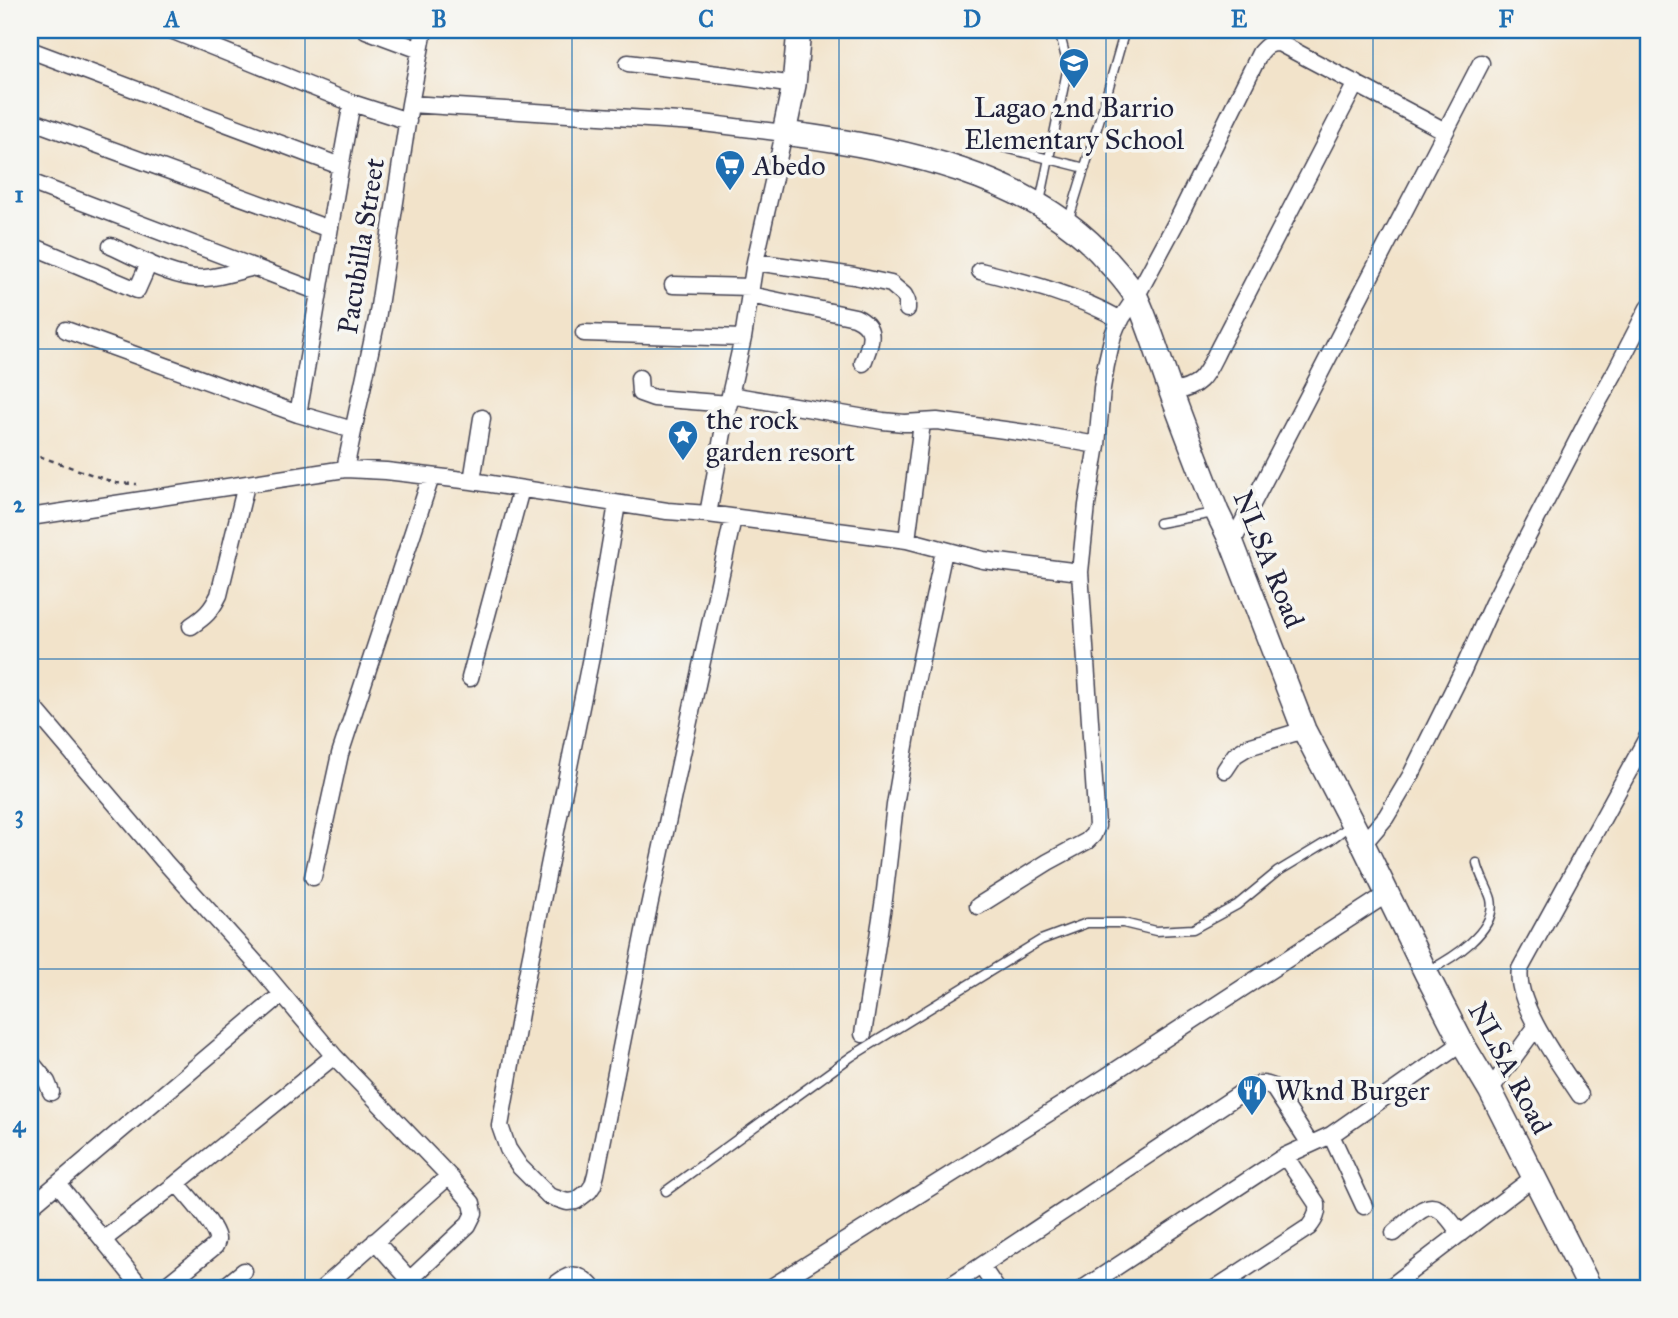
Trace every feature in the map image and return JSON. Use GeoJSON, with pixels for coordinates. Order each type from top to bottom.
{"type":"FeatureCollection","features":[{"type":"Feature","properties":{"kind":"main road"},"geometry":{"type":"LineString","coordinates":[[785,133],[794,85],[799,30]]}},
{"type":"Feature","properties":{"kind":"main road","name":"NLSA Road"},"geometry":{"type":"LineString","coordinates":[[785,133],[926,158],[974,175],[1039,205],[1097,248],[1136,297],[1217,512],[1232,543],[1304,730],[1426,973],[1490,1090],[1590,1288]]}},
{"type":"Feature","properties":{"kind":"street"},"geometry":{"type":"LineString","coordinates":[[171,30],[352,103],[408,121]]}},
{"type":"Feature","properties":{"kind":"street"},"geometry":{"type":"LineString","coordinates":[[366,30],[420,50]]}},
{"type":"Feature","properties":{"kind":"street","name":"Pacubilla Street"},"geometry":{"type":"LineString","coordinates":[[345,469],[377,319],[424,30]]}},
{"type":"Feature","properties":{"kind":"street"},"geometry":{"type":"LineString","coordinates":[[978,906],[1087,841],[1097,826],[1080,572],[1106,365],[1115,330],[1179,217],[1260,53],[1266,46],[1279,43],[1445,131]]}},
{"type":"Feature","properties":{"kind":"street"},"geometry":{"type":"LineString","coordinates":[[30,50],[340,166]]}},
{"type":"Feature","properties":{"kind":"street"},"geometry":{"type":"LineString","coordinates":[[628,63],[794,85]]}},
{"type":"Feature","properties":{"kind":"street"},"geometry":{"type":"LineString","coordinates":[[1232,543],[1481,63]]}},
{"type":"Feature","properties":{"kind":"street"},"geometry":{"type":"LineString","coordinates":[[1171,392],[1192,387],[1201,381],[1356,83]]}},
{"type":"Feature","properties":{"kind":"street"},"geometry":{"type":"LineString","coordinates":[[298,414],[352,103]]}},
{"type":"Feature","properties":{"kind":"street"},"geometry":{"type":"LineString","coordinates":[[410,104],[695,122],[785,133],[755,262],[743,338],[708,514]]}},
{"type":"Feature","properties":{"kind":"street"},"geometry":{"type":"LineString","coordinates":[[30,120],[329,229]]}},
{"type":"Feature","properties":{"kind":"street"},"geometry":{"type":"LineString","coordinates":[[30,182],[319,292]]}},
{"type":"Feature","properties":{"kind":"street"},"geometry":{"type":"LineString","coordinates":[[30,245],[137,290],[149,263]]}},
{"type":"Feature","properties":{"kind":"street"},"geometry":{"type":"LineString","coordinates":[[111,246],[180,275],[196,278],[254,267]]}},
{"type":"Feature","properties":{"kind":"street"},"geometry":{"type":"LineString","coordinates":[[755,262],[891,284],[904,295],[907,309]]}},
{"type":"Feature","properties":{"kind":"street"},"geometry":{"type":"LineString","coordinates":[[980,271],[1098,306],[1121,320]]}},
{"type":"Feature","properties":{"kind":"street"},"geometry":{"type":"LineString","coordinates":[[673,285],[751,291],[855,317],[863,321],[871,333],[863,363]]}},
{"type":"Feature","properties":{"kind":"street"},"geometry":{"type":"LineString","coordinates":[[1358,833],[1386,817],[1410,775],[1493,605],[1648,308]]}},
{"type":"Feature","properties":{"kind":"street"},"geometry":{"type":"LineString","coordinates":[[66,330],[298,414],[353,430]]}},
{"type":"Feature","properties":{"kind":"street"},"geometry":{"type":"LineString","coordinates":[[584,333],[743,338]]}},
{"type":"Feature","properties":{"kind":"street"},"geometry":{"type":"LineString","coordinates":[[639,378],[640,393],[654,398],[730,399],[904,423],[937,421],[1097,445]]}},
{"type":"Feature","properties":{"kind":"street"},"geometry":{"type":"LineString","coordinates":[[472,481],[482,418]]}},
{"type":"Feature","properties":{"kind":"street"},"geometry":{"type":"LineString","coordinates":[[906,540],[922,423]]}},
{"type":"Feature","properties":{"kind":"street"},"geometry":{"type":"LineString","coordinates":[[30,517],[345,469],[386,471],[472,481],[667,511],[906,540],[983,560],[1080,572]]}},
{"type":"Feature","properties":{"kind":"street"},"geometry":{"type":"LineString","coordinates":[[313,877],[340,754],[431,477]]}},
{"type":"Feature","properties":{"kind":"street"},"geometry":{"type":"LineString","coordinates":[[191,625],[205,616],[219,595],[246,485]]}},
{"type":"Feature","properties":{"kind":"street"},"geometry":{"type":"LineString","coordinates":[[470,678],[521,489]]}},
{"type":"Feature","properties":{"kind":"street"},"geometry":{"type":"LineString","coordinates":[[617,504],[591,657],[525,985],[500,1126],[508,1149],[520,1167],[549,1196],[567,1202],[583,1197],[593,1185],[596,1174],[648,911],[733,517]]}},
{"type":"Feature","properties":{"kind":"street"},"geometry":{"type":"LineString","coordinates":[[863,1034],[915,687],[944,551]]}},
{"type":"Feature","properties":{"kind":"street"},"geometry":{"type":"LineString","coordinates":[[30,703],[334,1056],[472,1203],[474,1213],[468,1226],[406,1284],[376,1241]]}},
{"type":"Feature","properties":{"kind":"street"},"geometry":{"type":"LineString","coordinates":[[1225,770],[1235,755],[1248,747],[1304,730]]}},
{"type":"Feature","properties":{"kind":"street"},"geometry":{"type":"LineString","coordinates":[[1580,1095],[1536,1027],[1519,976],[1520,969],[1648,736]]}},
{"type":"Feature","properties":{"kind":"street"},"geometry":{"type":"LineString","coordinates":[[770,1288],[1095,1084],[1387,894]]}},
{"type":"Feature","properties":{"kind":"street"},"geometry":{"type":"LineString","coordinates":[[30,1208],[282,994]]}},
{"type":"Feature","properties":{"kind":"street"},"geometry":{"type":"LineString","coordinates":[[1490,1090],[1536,1027]]}},
{"type":"Feature","properties":{"kind":"street"},"geometry":{"type":"LineString","coordinates":[[1084,1288],[1285,1156],[1331,1135],[1462,1043]]}},
{"type":"Feature","properties":{"kind":"street"},"geometry":{"type":"LineString","coordinates":[[103,1240],[334,1056]]}},
{"type":"Feature","properties":{"kind":"street"},"geometry":{"type":"LineString","coordinates":[[30,1061],[47,1082],[51,1092]]}},
{"type":"Feature","properties":{"kind":"street"},"geometry":{"type":"LineString","coordinates":[[946,1288],[1257,1084],[1265,1083],[1273,1087],[1311,1144]]}},
{"type":"Feature","properties":{"kind":"street"},"geometry":{"type":"LineString","coordinates":[[1331,1135],[1364,1206]]}},
{"type":"Feature","properties":{"kind":"street"},"geometry":{"type":"LineString","coordinates":[[1216,1288],[1309,1227],[1315,1219],[1317,1204],[1285,1156]]}},
{"type":"Feature","properties":{"kind":"street"},"geometry":{"type":"LineString","coordinates":[[323,1288],[449,1176]]}},
{"type":"Feature","properties":{"kind":"street"},"geometry":{"type":"LineString","coordinates":[[1389,1288],[1534,1177]]}},
{"type":"Feature","properties":{"kind":"street"},"geometry":{"type":"LineString","coordinates":[[163,1288],[215,1246],[217,1241],[205,1217],[177,1183]]}},
{"type":"Feature","properties":{"kind":"street"},"geometry":{"type":"LineString","coordinates":[[58,1184],[142,1288]]}},
{"type":"Feature","properties":{"kind":"street"},"geometry":{"type":"LineString","coordinates":[[1394,1233],[1418,1212],[1434,1206],[1449,1217],[1460,1234]]}},
{"type":"Feature","properties":{"kind":"street"},"geometry":{"type":"LineString","coordinates":[[981,1266],[996,1288]]}},
{"type":"Feature","properties":{"kind":"street"},"geometry":{"type":"LineString","coordinates":[[223,1288],[244,1271]]}},
{"type":"Feature","properties":{"kind":"street"},"geometry":{"type":"LineString","coordinates":[[551,1288],[565,1277],[577,1275],[593,1288]]}},
{"type":"Feature","properties":{"kind":"lane"},"geometry":{"type":"LineString","coordinates":[[1039,205],[1068,66],[1060,35],[1056,30]]}},
{"type":"Feature","properties":{"kind":"lane"},"geometry":{"type":"LineString","coordinates":[[1067,224],[1125,30]]}},
{"type":"Feature","properties":{"kind":"lane"},"geometry":{"type":"LineString","coordinates":[[990,144],[1085,168]]}},
{"type":"Feature","properties":{"kind":"lane"},"geometry":{"type":"LineString","coordinates":[[1159,523],[1217,512]]}},
{"type":"Feature","properties":{"kind":"lane"},"geometry":{"type":"LineString","coordinates":[[666,1191],[852,1056],[1041,940],[1087,923],[1123,923],[1156,931],[1193,929],[1237,905],[1277,872],[1330,840],[1358,833]]}},
{"type":"Feature","properties":{"kind":"lane"},"geometry":{"type":"LineString","coordinates":[[1426,973],[1448,961],[1478,936],[1486,923],[1491,900],[1477,863]]}},
{"type":"Feature","properties":{"kind":"path"},"geometry":{"type":"LineString","coordinates":[[30,453],[116,483],[144,484]]}},
{"type":"Feature","properties":{"kind":"place","name":"Lagao 2nd Barrio Elementary School"},"geometry":{"type":"Point","coordinates":[1074,90]}},
{"type":"Feature","properties":{"kind":"place","name":"Abedo"},"geometry":{"type":"Point","coordinates":[730,192]}},
{"type":"Feature","properties":{"kind":"place","name":"the rock garden resort"},"geometry":{"type":"Point","coordinates":[683,462]}},
{"type":"Feature","properties":{"kind":"place","name":"Wknd Burger"},"geometry":{"type":"Point","coordinates":[1252,1117]}}]}
